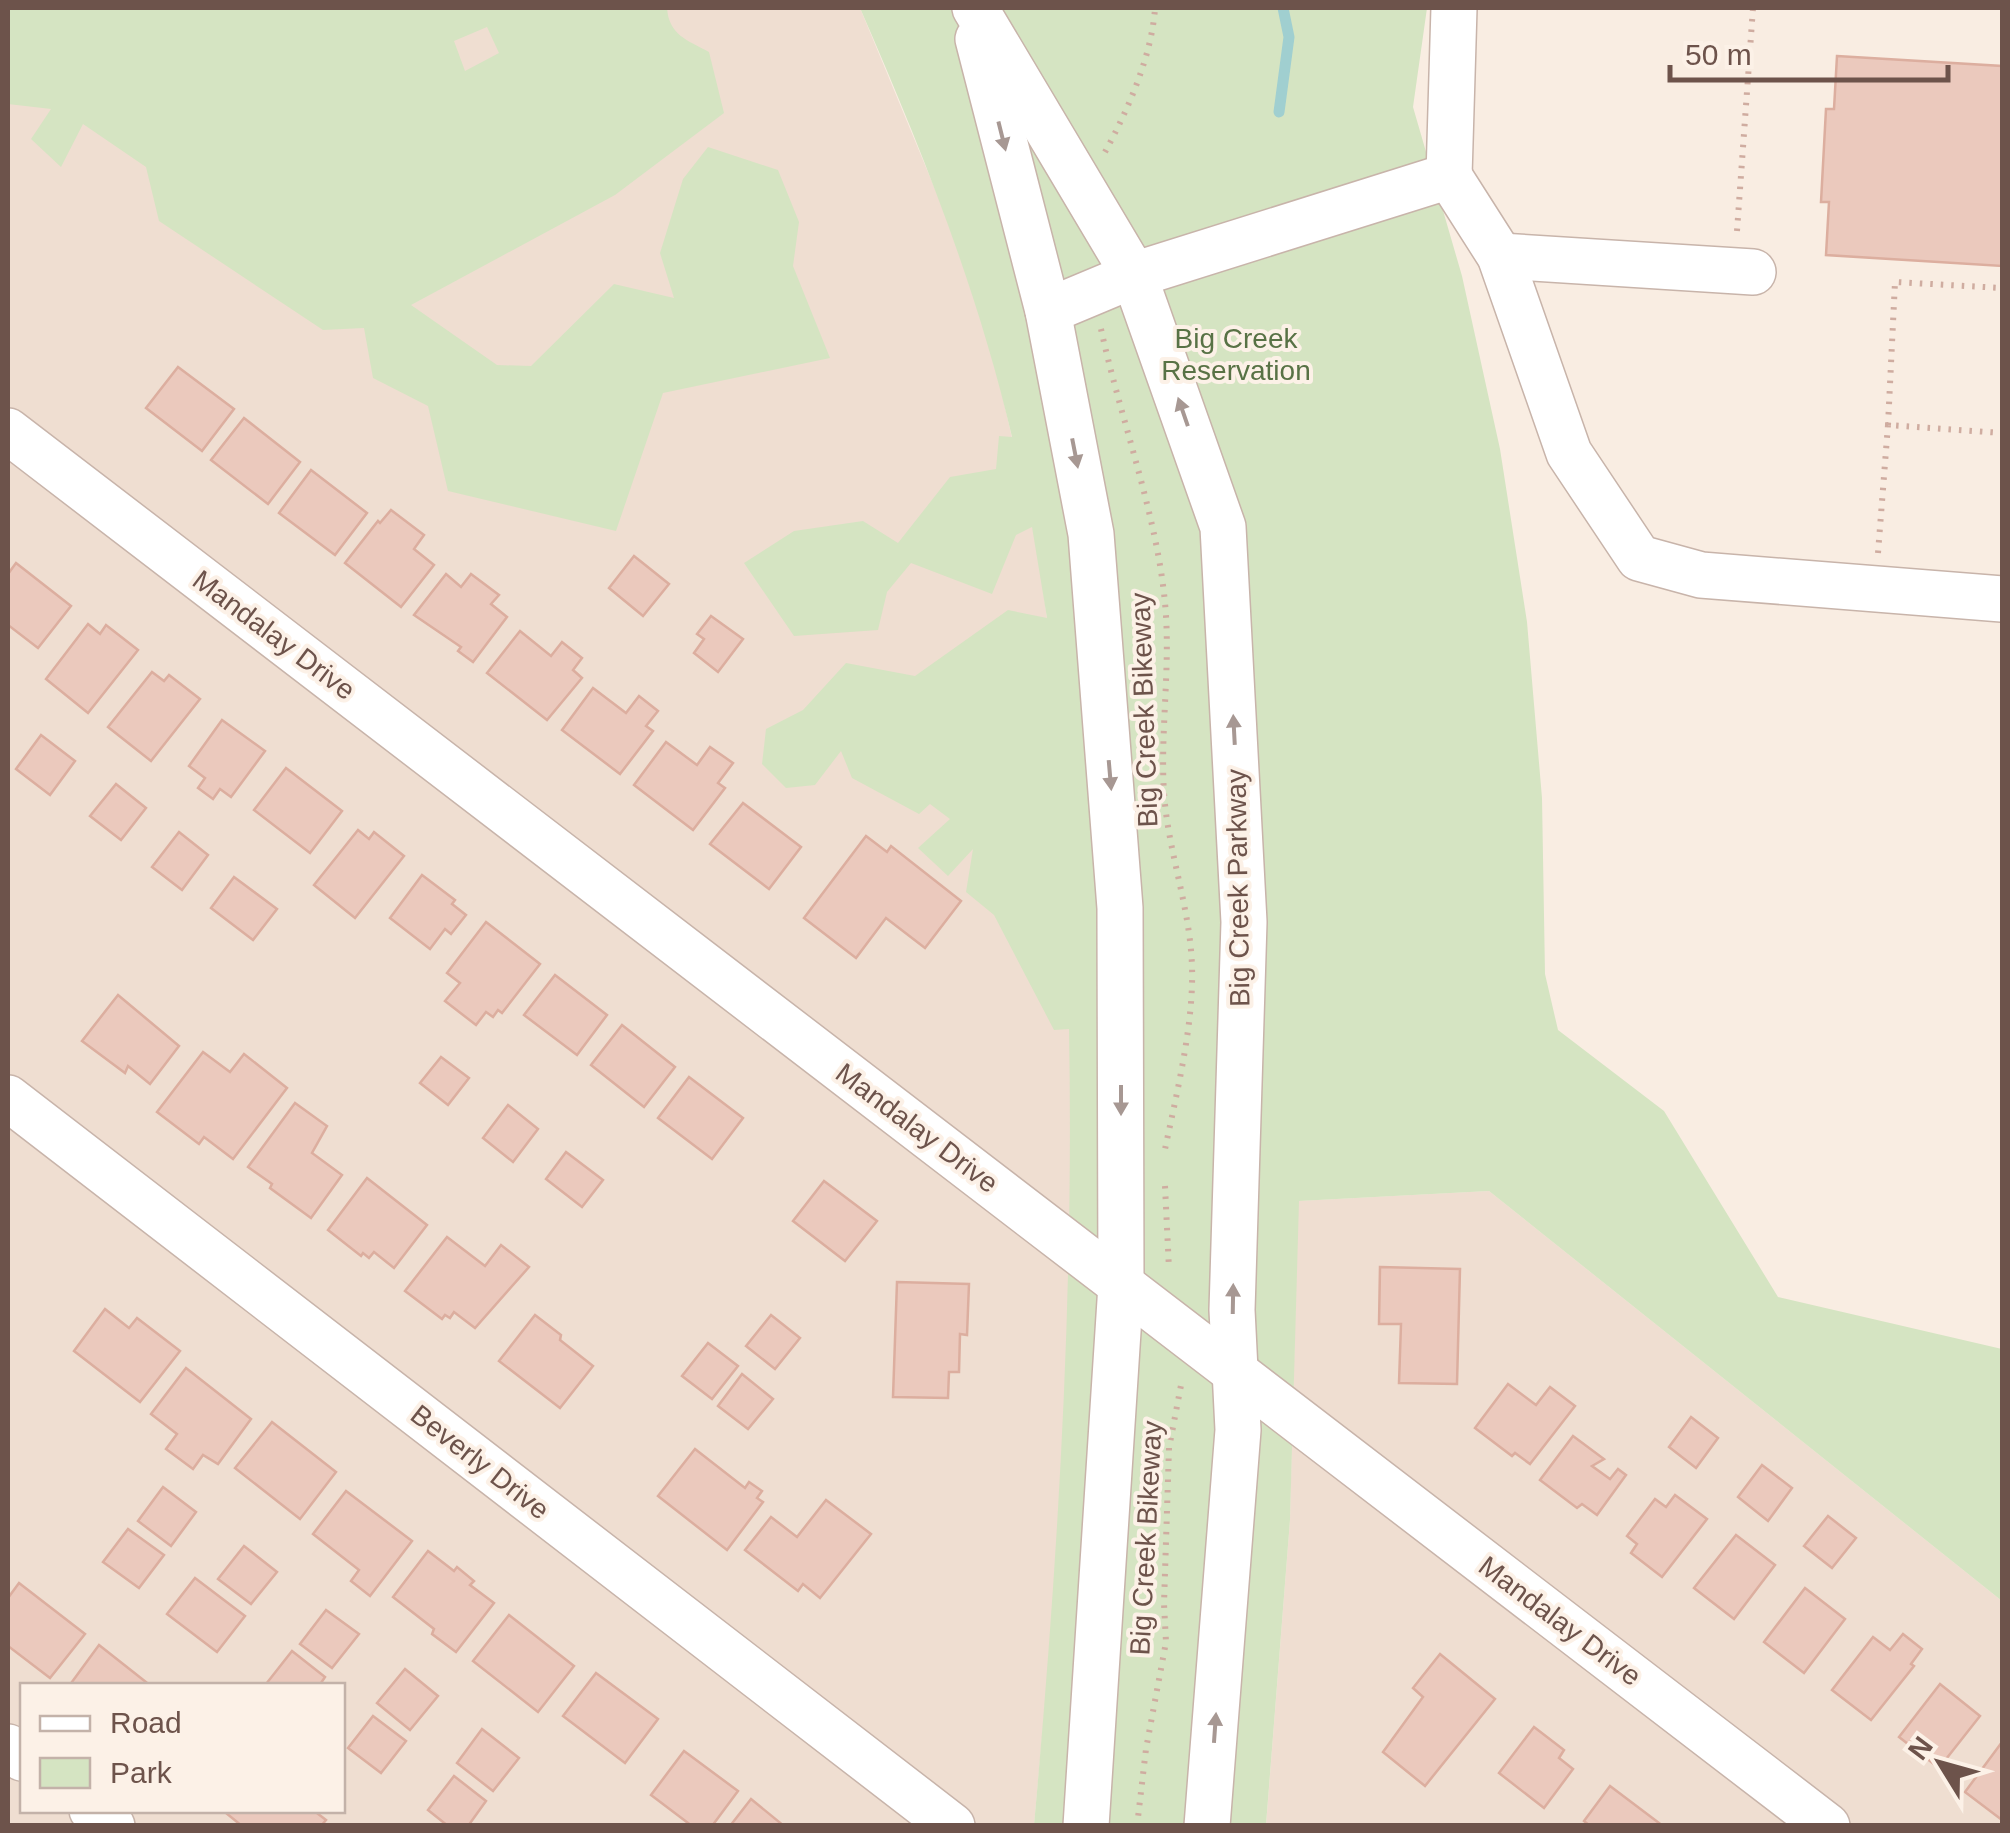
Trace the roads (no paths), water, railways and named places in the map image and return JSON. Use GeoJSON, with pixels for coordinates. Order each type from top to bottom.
{"type":"FeatureCollection","features":[{"type":"Feature","properties":{"kind":"street","name":"Big Creek Parkway"},"geometry":{"type":"LineString","coordinates":[[973,8],[1134,275],[1223,527],[1244,922],[1232,1310],[1238,1430],[1207,1826]]}},
{"type":"Feature","properties":{"kind":"street","name":"Big Creek Parkway"},"geometry":{"type":"LineString","coordinates":[[973,8],[1048,311],[1090,534],[1120,908],[1121,1285],[1086,1826]]}},
{"type":"Feature","properties":{"kind":"street"},"geometry":{"type":"LineString","coordinates":[[1454,8],[1449,176],[1500,256],[1570,453],[1639,558],[1701,575],[2002,600]]}},
{"type":"Feature","properties":{"kind":"street"},"geometry":{"type":"LineString","coordinates":[[1048,311],[1134,275],[1449,176]]}},
{"type":"Feature","properties":{"kind":"street"},"geometry":{"type":"LineString","coordinates":[[1500,256],[1743,272]]}},
{"type":"Feature","properties":{"kind":"street","name":"Mandalay Drive"},"geometry":{"type":"LineString","coordinates":[[8,430],[1827,1826]]}},
{"type":"Feature","properties":{"kind":"street","name":"Beverly Drive"},"geometry":{"type":"LineString","coordinates":[[8,1098],[952,1826]]}},
{"type":"Feature","properties":{"kind":"waterway"},"geometry":{"type":"LineString","coordinates":[[1279,112],[1289,37],[1283,8]]}},
{"type":"Feature","properties":{"kind":"park label","name":"Big Creek Reservation"},"geometry":{"type":"Point","coordinates":[1236,354]}}]}
